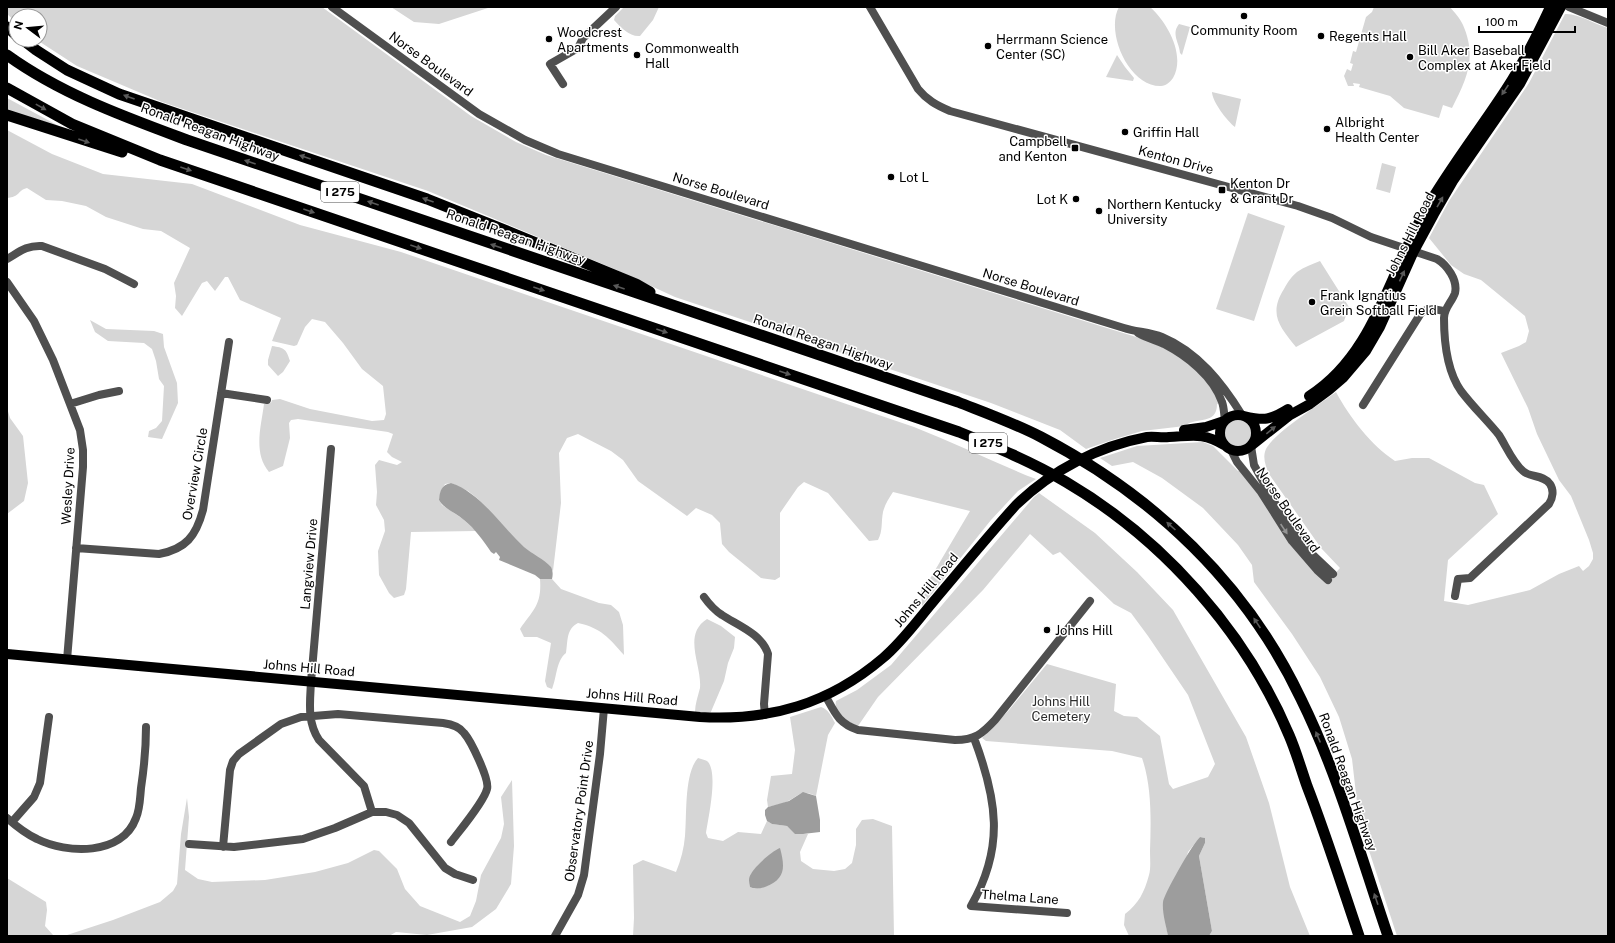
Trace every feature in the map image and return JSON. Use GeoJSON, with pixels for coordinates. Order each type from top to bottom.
{"type":"FeatureCollection","features":[{"type":"Feature","properties":{"kind":"highway"},"geometry":{"type":"LineString","coordinates":[[33,48],[67,70],[119,94],[455,210],[636,284],[682,309]]}},
{"type":"Feature","properties":{"kind":"highway","name":"Ronald Reagan Highway"},"geometry":{"type":"LineString","coordinates":[[7,54],[49,80],[79,96],[147,125],[951,400],[995,416],[1040,436],[1095,467],[1126,488],[1189,542],[1234,591],[1266,635],[1286,668],[1302,699],[1331,766],[1388,936]]}},
{"type":"Feature","properties":{"kind":"highway","name":"I 275"},"geometry":{"type":"LineString","coordinates":[[7,88],[72,124],[160,160],[959,432],[1018,456],[1061,479],[1093,499],[1131,527],[1159,552],[1203,597],[1231,632],[1265,686],[1289,734],[1360,936]]}},
{"type":"Feature","properties":{"kind":"highway"},"geometry":{"type":"LineString","coordinates":[[7,115],[122,152],[160,160]]}},
{"type":"Feature","properties":{"kind":"main road","name":"Johns Hill Road"},"geometry":{"type":"LineString","coordinates":[[1252,445],[1290,415],[1310,404],[1329,390],[1357,363],[1380,327],[1426,208],[1447,174],[1517,71],[1550,7]]}},
{"type":"Feature","properties":{"kind":"main road","name":"Johns Hill Road"},"geometry":{"type":"LineString","coordinates":[[1243,415],[1263,420],[1277,416],[1314,394],[1342,369],[1353,355],[1371,327],[1410,250],[1449,188],[1520,84],[1561,7]]}},
{"type":"Feature","properties":{"kind":"main road"},"geometry":{"type":"LineString","coordinates":[[1233,415],[1243,415],[1249,418],[1256,428],[1255,440],[1252,445],[1243,451],[1228,448],[1220,436],[1221,425],[1225,420],[1233,415]]}},
{"type":"Feature","properties":{"kind":"main road","name":"Johns Hill Road"},"geometry":{"type":"LineString","coordinates":[[1153,437],[1163,432],[1199,428],[1225,420]]}},
{"type":"Feature","properties":{"kind":"main road","name":"Johns Hill Road"},"geometry":{"type":"LineString","coordinates":[[7,654],[723,718],[765,715],[798,707],[826,695],[860,676],[893,648],[1002,520],[1028,493],[1062,470],[1098,451],[1124,442],[1153,437],[1162,438],[1204,435],[1214,439],[1228,448]]}},
{"type":"Feature","properties":{"kind":"street","name":"Norse Boulevard"},"geometry":{"type":"LineString","coordinates":[[332,7],[479,114],[518,137],[558,154],[1136,332],[1157,335],[1186,349],[1201,361],[1213,374],[1243,415]]}},
{"type":"Feature","properties":{"kind":"street"},"geometry":{"type":"LineString","coordinates":[[563,84],[550,64],[578,48],[584,38],[616,7]]}},
{"type":"Feature","properties":{"kind":"street","name":"Kenton Drive"},"geometry":{"type":"LineString","coordinates":[[870,7],[918,89],[925,98],[936,105],[1298,206],[1332,218],[1367,236],[1437,259],[1446,266],[1450,272],[1454,284],[1455,293],[1445,311]]}},
{"type":"Feature","properties":{"kind":"street"},"geometry":{"type":"LineString","coordinates":[[1569,7],[1608,23]]}},
{"type":"Feature","properties":{"kind":"street"},"geometry":{"type":"LineString","coordinates":[[7,259],[25,248],[42,246],[105,269],[134,284]]}},
{"type":"Feature","properties":{"kind":"street","name":"Wesley Drive"},"geometry":{"type":"LineString","coordinates":[[7,282],[34,321],[44,340],[80,430],[84,459],[67,660]]}},
{"type":"Feature","properties":{"kind":"street"},"geometry":{"type":"LineString","coordinates":[[1363,405],[1421,314],[1425,310],[1430,309],[1445,311],[1444,317],[1447,354],[1450,367],[1459,388],[1498,435],[1522,471],[1546,480],[1549,483],[1553,492],[1552,500],[1549,504],[1470,578],[1458,579],[1455,596]]}},
{"type":"Feature","properties":{"kind":"street","name":"Norse Boulevard"},"geometry":{"type":"LineString","coordinates":[[1136,332],[1183,354],[1198,367],[1220,397],[1223,404],[1225,420]]}},
{"type":"Feature","properties":{"kind":"street","name":"Overview Circle"},"geometry":{"type":"LineString","coordinates":[[76,548],[159,554],[169,552],[180,547],[191,538],[198,527],[203,510],[230,342]]}},
{"type":"Feature","properties":{"kind":"street"},"geometry":{"type":"LineString","coordinates":[[70,404],[98,395],[119,391]]}},
{"type":"Feature","properties":{"kind":"street"},"geometry":{"type":"LineString","coordinates":[[221,393],[268,400]]}},
{"type":"Feature","properties":{"kind":"street","name":"Norse Boulevard"},"geometry":{"type":"LineString","coordinates":[[1228,448],[1261,492],[1292,541],[1317,570],[1330,577],[1296,534],[1276,503],[1254,465],[1252,445]]}},
{"type":"Feature","properties":{"kind":"street","name":"Langview Drive"},"geometry":{"type":"LineString","coordinates":[[331,449],[311,682],[310,716],[315,734],[319,740],[364,786],[372,812]]}},
{"type":"Feature","properties":{"kind":"street"},"geometry":{"type":"LineString","coordinates":[[704,598],[712,607],[766,646],[768,654],[764,704],[765,715]]}},
{"type":"Feature","properties":{"kind":"street"},"geometry":{"type":"LineString","coordinates":[[826,695],[837,717],[842,723],[858,730],[955,740],[974,738],[987,729],[995,720],[1090,602]]}},
{"type":"Feature","properties":{"kind":"street","name":"Observatory Point Drive"},"geometry":{"type":"LineString","coordinates":[[555,936],[578,895],[584,875],[599,762],[604,708]]}},
{"type":"Feature","properties":{"kind":"street"},"geometry":{"type":"LineString","coordinates":[[222,847],[230,770],[233,761],[239,754],[280,724],[292,719],[338,714],[443,722],[458,727],[464,733],[480,763],[488,781],[488,785],[484,796],[451,842]]}},
{"type":"Feature","properties":{"kind":"street"},"geometry":{"type":"LineString","coordinates":[[49,718],[40,783],[34,797],[9,820],[36,839],[66,848],[109,845],[120,839],[131,828],[137,818],[139,807],[146,727]]}},
{"type":"Feature","properties":{"kind":"street","name":"Thelma Lane"},"geometry":{"type":"LineString","coordinates":[[974,738],[992,802],[994,830],[993,848],[988,869],[971,906],[1067,913]]}},
{"type":"Feature","properties":{"kind":"street"},"geometry":{"type":"LineString","coordinates":[[190,844],[237,847],[309,837],[372,812],[392,812],[403,818],[413,828],[445,868],[455,874],[473,880]]}},
{"type":"Feature","properties":{"kind":"green space"},"geometry":{"type":"Polygon","coordinates":[[[7,7],[322,7],[471,116],[516,142],[546,155],[1146,340],[1171,352],[1193,366],[1208,382],[1220,403],[1217,404],[1214,415],[1205,420],[1195,421],[1185,426],[1142,431],[1086,449],[1060,430],[991,403],[675,297],[612,268],[428,191],[162,102],[77,66],[48,47],[48,8],[8,8],[8,15],[7,7]]]}},
{"type":"Feature","properties":{"kind":"green space"},"geometry":{"type":"Polygon","coordinates":[[[391,7],[491,7],[439,24],[414,22],[391,7]]]}},
{"type":"Feature","properties":{"kind":"green space"},"geometry":{"type":"Polygon","coordinates":[[[624,7],[659,7],[653,20],[640,36],[636,36],[622,28],[614,20],[615,16],[624,7]]]}},
{"type":"Feature","properties":{"kind":"green space"},"geometry":{"type":"Polygon","coordinates":[[[1119,7],[1150,7],[1163,21],[1173,40],[1177,59],[1173,78],[1166,85],[1161,86],[1149,84],[1139,78],[1130,68],[1123,56],[1115,30],[1115,18],[1119,7]]]}},
{"type":"Feature","properties":{"kind":"green space","name":"Bill Aker Baseball Complex at Aker Field"},"geometry":{"type":"Polygon","coordinates":[[[1374,7],[1450,7],[1462,22],[1467,37],[1470,58],[1466,77],[1452,108],[1443,105],[1439,118],[1404,108],[1390,96],[1359,87],[1360,84],[1353,83],[1354,86],[1348,86],[1344,76],[1347,69],[1351,71],[1353,64],[1350,63],[1353,51],[1356,52],[1366,17],[1372,12],[1374,7]]]}},
{"type":"Feature","properties":{"kind":"green space"},"geometry":{"type":"Polygon","coordinates":[[[1565,14],[1575,15],[1608,28],[1608,936],[1397,936],[1359,820],[1352,759],[1339,717],[1320,677],[1292,634],[1254,582],[1252,565],[1238,545],[1203,508],[1162,478],[1133,462],[1112,466],[1100,458],[1137,446],[1203,442],[1213,446],[1238,471],[1241,470],[1326,583],[1340,568],[1321,548],[1269,474],[1264,456],[1266,449],[1278,435],[1336,392],[1354,421],[1369,439],[1386,455],[1395,461],[1412,458],[1429,458],[1475,483],[1484,485],[1498,514],[1448,560],[1444,601],[1468,605],[1530,590],[1559,574],[1579,566],[1583,571],[1589,566],[1593,559],[1593,553],[1571,496],[1559,480],[1537,434],[1528,408],[1501,353],[1526,342],[1529,331],[1525,316],[1481,280],[1464,274],[1451,265],[1429,238],[1449,201],[1529,83],[1565,14]]]}},
{"type":"Feature","properties":{"kind":"green space"},"geometry":{"type":"Polygon","coordinates":[[[1179,24],[1190,27],[1182,55],[1180,53],[1176,38],[1176,31],[1179,24]]]}},
{"type":"Feature","properties":{"kind":"green space"},"geometry":{"type":"Polygon","coordinates":[[[1117,55],[1134,78],[1133,81],[1106,77],[1117,55]]]}},
{"type":"Feature","properties":{"kind":"green space"},"geometry":{"type":"Polygon","coordinates":[[[1212,92],[1241,99],[1235,127],[1220,111],[1214,100],[1212,92]]]}},
{"type":"Feature","properties":{"kind":"green space"},"geometry":{"type":"Polygon","coordinates":[[[7,98],[70,132],[7,110],[7,98]]]}},
{"type":"Feature","properties":{"kind":"green space"},"geometry":{"type":"Polygon","coordinates":[[[7,130],[52,154],[103,174],[192,184],[300,225],[401,252],[914,427],[1036,479],[1018,491],[991,520],[922,606],[921,591],[931,577],[970,511],[893,492],[884,509],[881,533],[878,540],[869,541],[828,493],[804,482],[798,487],[780,513],[780,577],[775,580],[761,578],[729,552],[722,544],[720,523],[712,515],[696,508],[687,516],[638,481],[623,460],[611,451],[578,434],[567,438],[559,453],[561,503],[553,571],[516,540],[477,498],[468,491],[451,483],[445,484],[441,491],[439,500],[442,505],[463,519],[476,531],[411,532],[406,589],[404,595],[394,598],[389,593],[379,575],[378,551],[385,531],[384,520],[376,505],[377,492],[375,465],[379,460],[397,465],[402,462],[392,457],[387,452],[393,434],[298,419],[291,420],[289,423],[290,438],[283,466],[269,472],[261,457],[259,440],[264,404],[271,403],[272,400],[280,399],[310,409],[372,421],[384,420],[386,414],[383,386],[362,369],[325,322],[312,319],[305,327],[297,345],[294,346],[272,341],[281,318],[240,300],[228,277],[225,277],[215,291],[207,281],[202,283],[182,316],[175,308],[176,296],[174,283],[190,248],[161,231],[143,229],[106,217],[86,206],[62,201],[46,200],[27,188],[22,190],[17,195],[7,198],[7,130]]]}},
{"type":"Feature","properties":{"kind":"green space"},"geometry":{"type":"Polygon","coordinates":[[[1382,163],[1396,167],[1390,193],[1376,189],[1382,163]]]}},
{"type":"Feature","properties":{"kind":"green space"},"geometry":{"type":"Polygon","coordinates":[[[1248,213],[1285,226],[1254,321],[1216,309],[1248,213]]]}},
{"type":"Feature","properties":{"kind":"green space","name":"Frank Ignatius Grein Softball Field"},"geometry":{"type":"Polygon","coordinates":[[[1320,261],[1349,307],[1344,321],[1296,347],[1285,333],[1278,320],[1277,306],[1279,298],[1285,287],[1297,272],[1320,261]]]}},
{"type":"Feature","properties":{"kind":"green space"},"geometry":{"type":"Polygon","coordinates":[[[90,320],[106,329],[154,331],[163,334],[164,347],[177,383],[178,403],[162,439],[148,437],[149,431],[156,428],[162,421],[164,386],[159,379],[152,349],[144,343],[108,341],[95,332],[90,320]]]}},
{"type":"Feature","properties":{"kind":"green space"},"geometry":{"type":"Polygon","coordinates":[[[272,346],[284,349],[290,361],[283,372],[278,376],[268,365],[272,346]]]}},
{"type":"Feature","properties":{"kind":"green space"},"geometry":{"type":"Polygon","coordinates":[[[7,408],[10,418],[23,436],[28,483],[24,501],[7,514],[7,408]]]}},
{"type":"Feature","properties":{"kind":"green space"},"geometry":{"type":"Polygon","coordinates":[[[1238,420],[1247,424],[1251,433],[1247,442],[1238,446],[1229,442],[1225,433],[1229,424],[1238,420]]]}},
{"type":"Feature","properties":{"kind":"green space","name":"Johns Hill Cemetery"},"geometry":{"type":"Polygon","coordinates":[[[1039,493],[1095,533],[1137,572],[1173,610],[1246,737],[1269,803],[1290,887],[1310,936],[1209,936],[1212,931],[1199,856],[1205,843],[1205,838],[1200,837],[1188,852],[1186,859],[1175,878],[1166,925],[1168,936],[1129,936],[1124,925],[1125,914],[1134,906],[1143,892],[1150,869],[1150,804],[1148,781],[1142,758],[1112,751],[986,741],[982,738],[1009,710],[1047,664],[1116,684],[1114,711],[1124,716],[1137,717],[1160,736],[1169,784],[1173,789],[1208,777],[1215,764],[1188,695],[1131,613],[1114,604],[1060,552],[1053,555],[1030,534],[983,590],[878,697],[858,726],[846,720],[839,714],[836,701],[857,690],[891,665],[1039,493]]]}},
{"type":"Feature","properties":{"kind":"green space"},"geometry":{"type":"Polygon","coordinates":[[[540,579],[552,579],[561,589],[599,603],[611,605],[619,612],[623,625],[624,655],[604,634],[586,625],[578,623],[569,632],[566,653],[558,665],[552,689],[547,687],[545,681],[551,643],[537,637],[524,637],[520,629],[536,607],[540,595],[540,579]]]}},
{"type":"Feature","properties":{"kind":"green space"},"geometry":{"type":"Polygon","coordinates":[[[707,619],[721,626],[735,637],[734,648],[728,663],[724,681],[710,714],[695,712],[700,688],[700,679],[694,642],[696,633],[707,619]]]}},
{"type":"Feature","properties":{"kind":"green space"},"geometry":{"type":"Polygon","coordinates":[[[821,707],[828,711],[835,723],[828,735],[816,796],[808,793],[802,793],[788,801],[768,807],[767,800],[771,776],[792,774],[795,750],[790,717],[821,707]]]}},
{"type":"Feature","properties":{"kind":"green space"},"geometry":{"type":"Polygon","coordinates":[[[698,758],[707,761],[712,774],[712,796],[706,833],[708,838],[723,841],[738,832],[761,834],[767,821],[772,824],[787,826],[796,834],[808,834],[800,852],[801,861],[813,869],[834,871],[845,869],[852,863],[856,845],[856,829],[862,820],[873,819],[892,826],[894,936],[633,936],[633,865],[643,860],[676,872],[684,845],[688,784],[694,765],[698,758]],[[760,865],[752,875],[750,887],[755,889],[769,885],[760,865]]]}},
{"type":"Feature","properties":{"kind":"green space"},"geometry":{"type":"Polygon","coordinates":[[[512,780],[514,846],[511,884],[496,909],[472,927],[427,935],[396,932],[389,936],[64,936],[113,920],[160,902],[173,891],[177,884],[181,834],[187,798],[189,817],[185,870],[198,879],[212,882],[265,880],[315,872],[348,863],[374,850],[379,851],[397,869],[405,889],[420,906],[460,922],[470,916],[476,901],[481,875],[501,838],[504,824],[501,797],[512,780]]]}},
{"type":"Feature","properties":{"kind":"green space"},"geometry":{"type":"Polygon","coordinates":[[[7,878],[46,902],[47,910],[45,926],[53,935],[57,936],[7,936],[7,878]]]}},
{"type":"Feature","properties":{"kind":"shaded area"},"geometry":{"type":"Polygon","coordinates":[[[451,483],[472,494],[490,511],[515,539],[548,564],[552,570],[552,579],[540,579],[535,575],[499,560],[500,557],[496,552],[494,554],[491,552],[472,527],[450,511],[439,500],[443,487],[451,483]]]}},
{"type":"Feature","properties":{"kind":"shaded area"},"geometry":{"type":"Polygon","coordinates":[[[803,792],[816,796],[820,820],[820,832],[795,834],[787,826],[772,824],[767,821],[765,810],[768,807],[789,801],[803,792]]]}},
{"type":"Feature","properties":{"kind":"shaded area"},"geometry":{"type":"Polygon","coordinates":[[[1200,837],[1205,838],[1205,843],[1199,856],[1212,931],[1209,936],[1168,936],[1163,902],[1179,869],[1200,837]]]}},
{"type":"Feature","properties":{"kind":"shaded area"},"geometry":{"type":"Polygon","coordinates":[[[780,848],[783,867],[777,880],[765,887],[750,887],[749,879],[753,871],[768,855],[780,848]]]}},
{"type":"Feature","properties":{"kind":"place","name":"Community Room"},"geometry":{"type":"Point","coordinates":[1244,16]}},
{"type":"Feature","properties":{"kind":"place","name":"Regents Hall"},"geometry":{"type":"Point","coordinates":[1321,36]}},
{"type":"Feature","properties":{"kind":"place","name":"Woodcrest Apartments"},"geometry":{"type":"Point","coordinates":[549,39]}},
{"type":"Feature","properties":{"kind":"place","name":"Herrmann Science Center (SC)"},"geometry":{"type":"Point","coordinates":[988,46]}},
{"type":"Feature","properties":{"kind":"place","name":"Commonwealth Hall"},"geometry":{"type":"Point","coordinates":[637,55]}},
{"type":"Feature","properties":{"kind":"place","name":"Bill Aker Baseball Complex at Aker Field"},"geometry":{"type":"Point","coordinates":[1410,57]}},
{"type":"Feature","properties":{"kind":"place","name":"Albright Health Center"},"geometry":{"type":"Point","coordinates":[1327,129]}},
{"type":"Feature","properties":{"kind":"place","name":"Griffin Hall"},"geometry":{"type":"Point","coordinates":[1125,132]}},
{"type":"Feature","properties":{"kind":"place","name":"Campbell and Kenton"},"geometry":{"type":"Point","coordinates":[1075,148]}},
{"type":"Feature","properties":{"kind":"place","name":"Lot L"},"geometry":{"type":"Point","coordinates":[891,177]}},
{"type":"Feature","properties":{"kind":"place","name":"Kenton Dr & Grant Dr"},"geometry":{"type":"Point","coordinates":[1222,190]}},
{"type":"Feature","properties":{"kind":"place","name":"Lot K"},"geometry":{"type":"Point","coordinates":[1076,199]}},
{"type":"Feature","properties":{"kind":"place","name":"Northern Kentucky University"},"geometry":{"type":"Point","coordinates":[1099,211]}},
{"type":"Feature","properties":{"kind":"place","name":"Frank Ignatius Grein Softball Field"},"geometry":{"type":"Point","coordinates":[1312,302]}},
{"type":"Feature","properties":{"kind":"place","name":"Johns Hill"},"geometry":{"type":"Point","coordinates":[1047,630]}}]}
